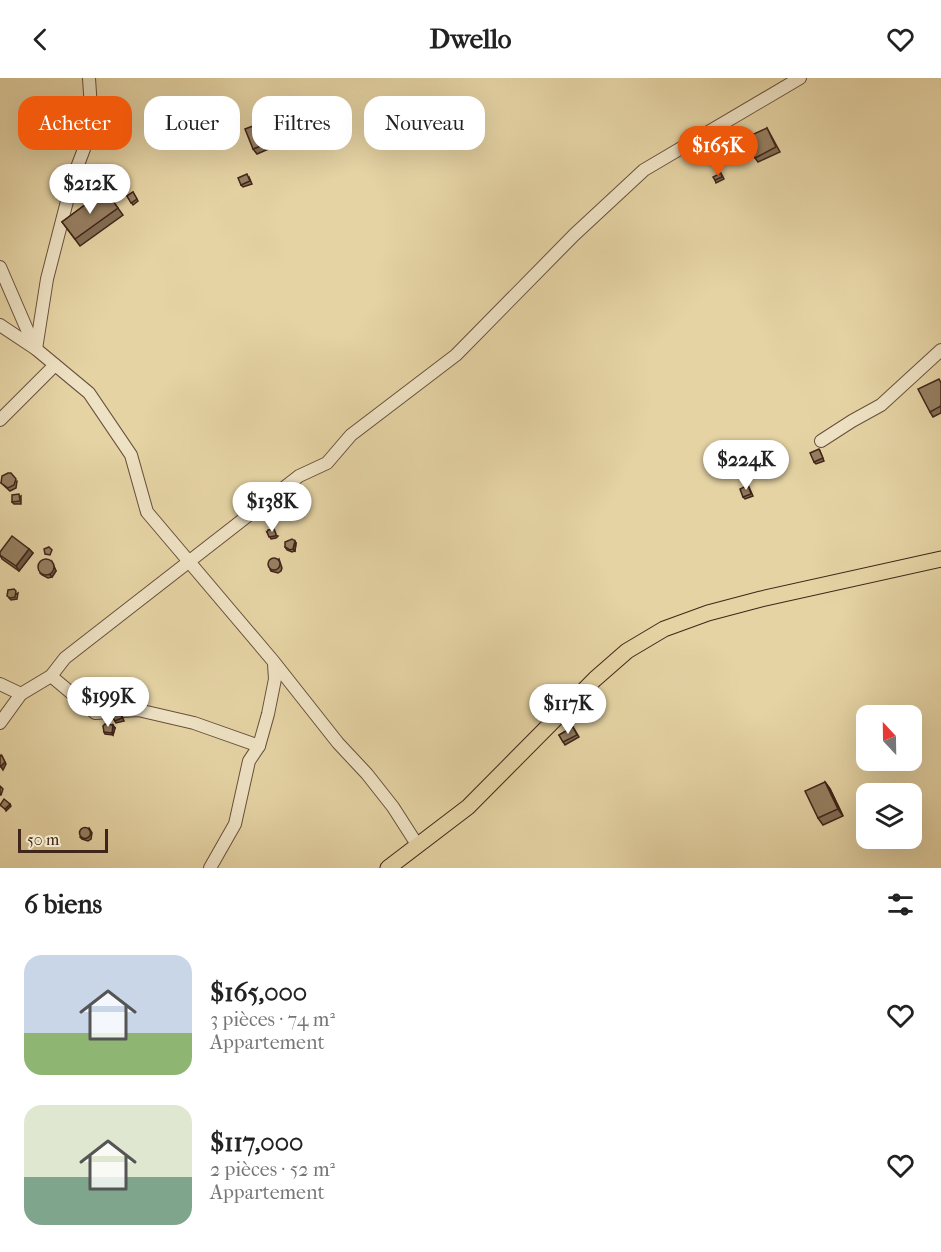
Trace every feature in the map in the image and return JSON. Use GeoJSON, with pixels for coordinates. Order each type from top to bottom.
{"type":"FeatureCollection","features":[{"type":"Feature","properties":{"kind":"main road"},"geometry":{"type":"LineString","coordinates":[[388,868],[468,807],[595,679],[627,651],[664,629],[760,598],[941,559]]}},
{"type":"Feature","properties":{"kind":"street"},"geometry":{"type":"LineString","coordinates":[[36,349],[47,279],[73,178],[87,141],[91,110],[89,78]]}},
{"type":"Feature","properties":{"kind":"street"},"geometry":{"type":"LineString","coordinates":[[0,723],[21,694],[51,676],[65,658],[299,476],[327,463],[351,435],[456,355],[574,235],[644,170],[800,78]]}},
{"type":"Feature","properties":{"kind":"street"},"geometry":{"type":"LineString","coordinates":[[0,267],[36,349]]}},
{"type":"Feature","properties":{"kind":"street"},"geometry":{"type":"LineString","coordinates":[[0,325],[36,349],[89,393],[131,455],[147,512],[274,662],[338,743],[380,790],[417,846]]}},
{"type":"Feature","properties":{"kind":"street"},"geometry":{"type":"LineString","coordinates":[[821,441],[881,405],[941,350]]}},
{"type":"Feature","properties":{"kind":"street"},"geometry":{"type":"LineString","coordinates":[[0,420],[55,364]]}},
{"type":"Feature","properties":{"kind":"street"},"geometry":{"type":"LineString","coordinates":[[210,868],[235,824],[249,761],[259,746],[268,714],[275,679],[274,662]]}},
{"type":"Feature","properties":{"kind":"street"},"geometry":{"type":"LineString","coordinates":[[51,676],[95,713],[138,710],[194,723],[259,746]]}},
{"type":"Feature","properties":{"kind":"street"},"geometry":{"type":"LineString","coordinates":[[0,684],[21,694]]}},
{"type":"Feature","properties":{"kind":"building"},"geometry":{"type":"Polygon","coordinates":[[[252,126],[252,146],[245,129],[252,126]]]}},
{"type":"Feature","properties":{"kind":"building"},"geometry":{"type":"Polygon","coordinates":[[[767,128],[776,147],[755,158],[745,138],[767,128]]]}},
{"type":"Feature","properties":{"kind":"building"},"geometry":{"type":"Polygon","coordinates":[[[721,173],[722,177],[715,180],[713,177],[721,173]]]}},
{"type":"Feature","properties":{"kind":"building"},"geometry":{"type":"Polygon","coordinates":[[[247,174],[250,181],[241,185],[238,178],[247,174]]]}},
{"type":"Feature","properties":{"kind":"building"},"geometry":{"type":"Polygon","coordinates":[[[105,190],[118,208],[75,239],[62,222],[105,190]]]}},
{"type":"Feature","properties":{"kind":"building"},"geometry":{"type":"Polygon","coordinates":[[[133,192],[137,199],[131,203],[127,196],[133,192]]]}},
{"type":"Feature","properties":{"kind":"building"},"geometry":{"type":"Polygon","coordinates":[[[939,379],[941,406],[930,412],[918,389],[939,379]]]}},
{"type":"Feature","properties":{"kind":"building"},"geometry":{"type":"Polygon","coordinates":[[[819,449],[823,458],[814,462],[810,453],[819,449]]]}},
{"type":"Feature","properties":{"kind":"building"},"geometry":{"type":"Polygon","coordinates":[[[8,473],[16,479],[14,485],[8,488],[1,483],[2,476],[8,473]]]}},
{"type":"Feature","properties":{"kind":"building"},"geometry":{"type":"Polygon","coordinates":[[[748,485],[751,494],[743,497],[740,489],[748,485]]]}},
{"type":"Feature","properties":{"kind":"building"},"geometry":{"type":"Polygon","coordinates":[[[19,494],[20,501],[12,502],[12,495],[19,494]]]}},
{"type":"Feature","properties":{"kind":"building"},"geometry":{"type":"Polygon","coordinates":[[[274,529],[275,536],[269,537],[268,530],[274,529]]]}},
{"type":"Feature","properties":{"kind":"building"},"geometry":{"type":"Polygon","coordinates":[[[12,536],[29,549],[16,566],[0,555],[12,536]]]}},
{"type":"Feature","properties":{"kind":"building"},"geometry":{"type":"Polygon","coordinates":[[[292,539],[295,541],[293,549],[290,550],[285,547],[285,542],[292,539]]]}},
{"type":"Feature","properties":{"kind":"building"},"geometry":{"type":"Polygon","coordinates":[[[49,547],[52,550],[50,555],[45,554],[44,549],[49,547]]]}},
{"type":"Feature","properties":{"kind":"building"},"geometry":{"type":"Polygon","coordinates":[[[276,558],[280,564],[276,570],[272,570],[268,562],[276,558]]]}},
{"type":"Feature","properties":{"kind":"building"},"geometry":{"type":"Polygon","coordinates":[[[46,559],[54,567],[46,575],[38,567],[46,559]]]}},
{"type":"Feature","properties":{"kind":"building"},"geometry":{"type":"Polygon","coordinates":[[[14,589],[15,597],[7,596],[8,590],[14,589]]]}},
{"type":"Feature","properties":{"kind":"building"},"geometry":{"type":"Polygon","coordinates":[[[120,711],[122,718],[115,721],[112,713],[120,711]]]}},
{"type":"Feature","properties":{"kind":"building"},"geometry":{"type":"Polygon","coordinates":[[[105,724],[113,725],[112,733],[104,732],[105,724]]]}},
{"type":"Feature","properties":{"kind":"building"},"geometry":{"type":"Polygon","coordinates":[[[573,727],[577,735],[563,742],[559,735],[573,727]]]}},
{"type":"Feature","properties":{"kind":"building"},"geometry":{"type":"Polygon","coordinates":[[[0,755],[5,762],[0,767],[0,755]]]}},
{"type":"Feature","properties":{"kind":"building"},"geometry":{"type":"Polygon","coordinates":[[[825,782],[838,809],[818,818],[805,791],[825,782]]]}},
{"type":"Feature","properties":{"kind":"building"},"geometry":{"type":"Polygon","coordinates":[[[4,799],[10,804],[5,809],[0,805],[4,799]]]}},
{"type":"Feature","properties":{"kind":"building"},"geometry":{"type":"Polygon","coordinates":[[[85,827],[91,833],[85,839],[79,833],[85,827]]]}}]}
